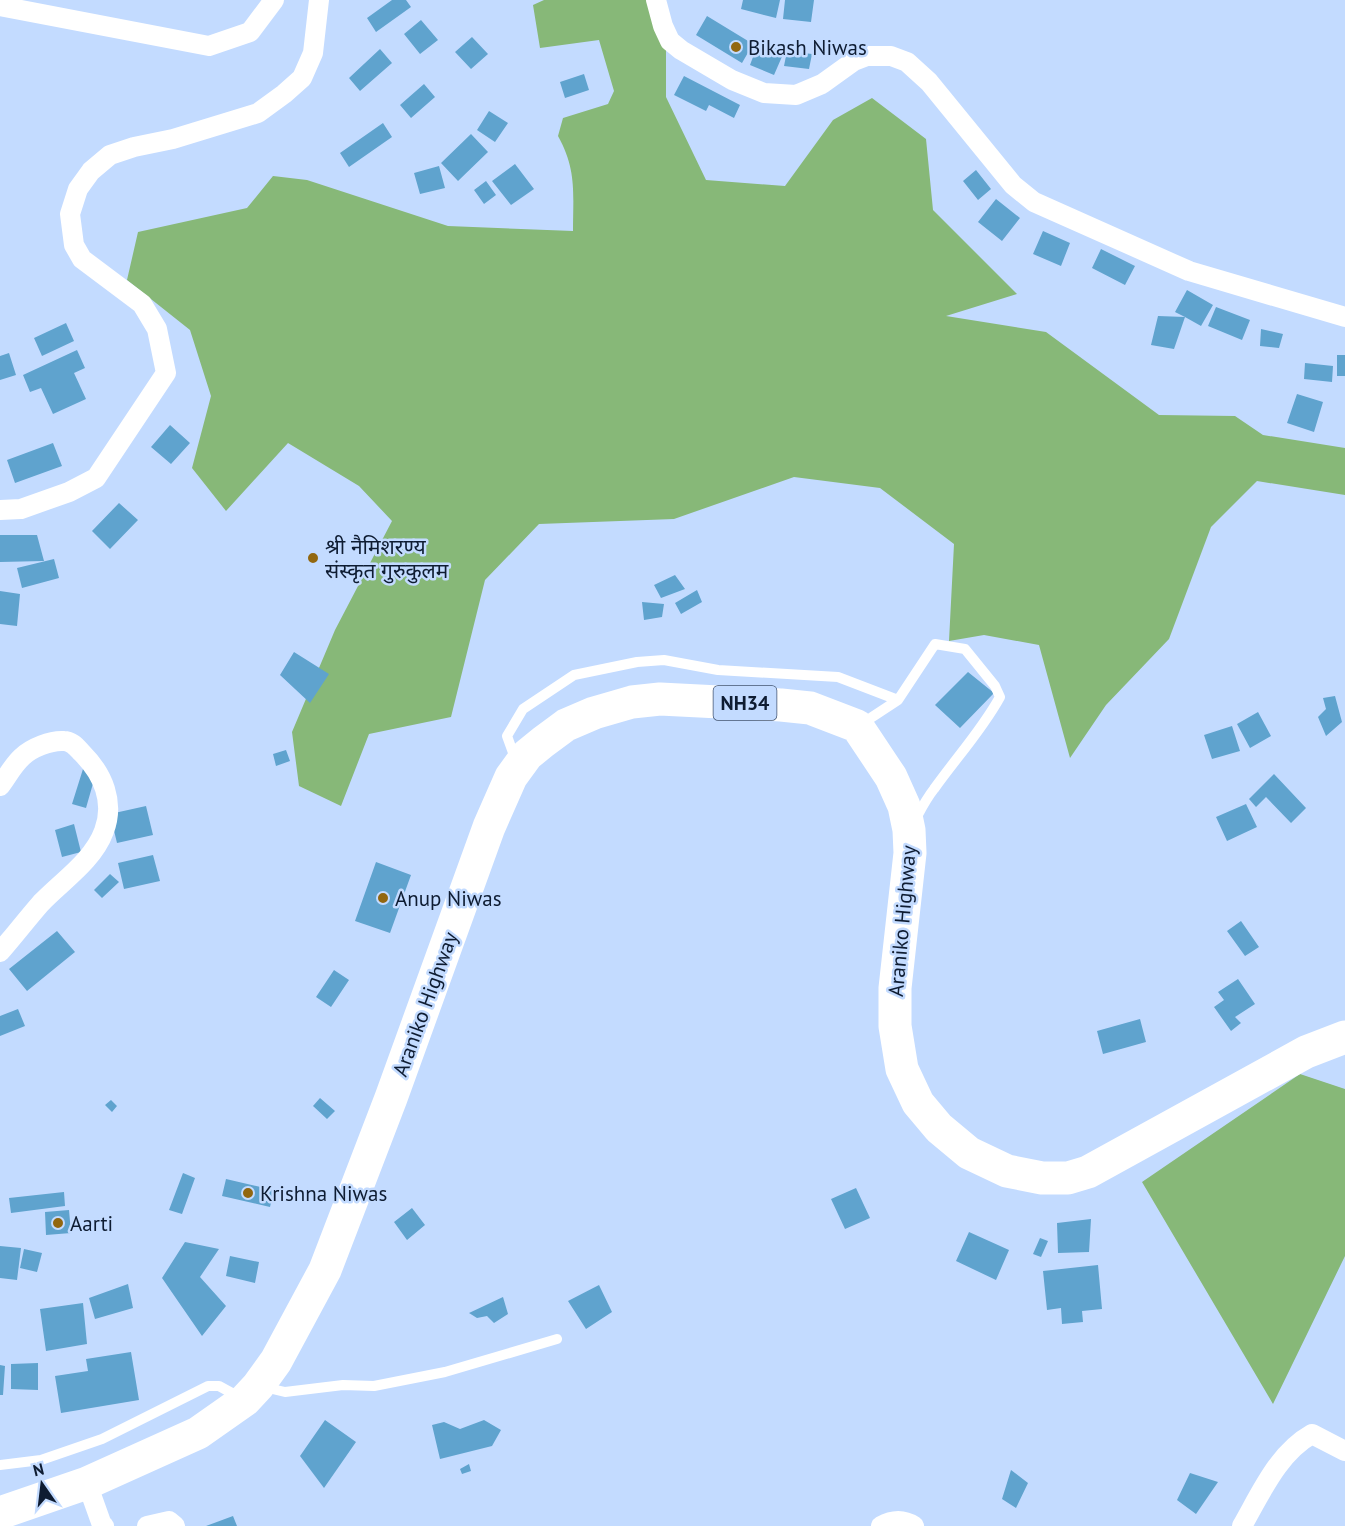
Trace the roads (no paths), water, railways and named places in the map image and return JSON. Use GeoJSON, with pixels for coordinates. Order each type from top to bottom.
{"type":"FeatureCollection","features":[{"type":"Feature","properties":{"kind":"highway","name":"Araniko Highway"},"geometry":{"type":"LineString","coordinates":[[0,1513],[87,1483],[198,1433],[251,1393],[276,1360],[325,1270],[391,1098],[492,818],[511,777],[526,755],[566,725],[594,713],[632,702],[660,699],[810,708],[857,726],[891,777],[904,806],[909,830],[910,853],[895,988],[896,1026],[902,1069],[918,1103],[939,1128],[969,1153],[1007,1171],[1042,1178],[1068,1178],[1088,1172],[1306,1052],[1345,1036]]}},
{"type":"Feature","properties":{"kind":"street"},"geometry":{"type":"LineString","coordinates":[[0,6],[209,46],[250,32],[274,0]]}},
{"type":"Feature","properties":{"kind":"street"},"geometry":{"type":"LineString","coordinates":[[0,510],[21,509],[69,492],[96,478],[166,374],[157,330],[142,304],[81,259],[74,245],[70,214],[78,189],[91,171],[110,155],[134,147],[173,139],[258,113],[284,94],[302,78],[313,53],[319,0]]}},
{"type":"Feature","properties":{"kind":"street"},"geometry":{"type":"LineString","coordinates":[[656,0],[663,27],[670,41],[732,80],[764,93],[796,95],[822,84],[867,56],[891,56],[907,62],[929,82],[1013,185],[1034,202],[1189,271],[1345,317]]}},
{"type":"Feature","properties":{"kind":"street"},"geometry":{"type":"LineString","coordinates":[[0,786],[22,756],[43,745],[63,740],[71,742],[95,766],[109,801],[104,832],[95,849],[42,903],[0,952]]}},
{"type":"Feature","properties":{"kind":"street"},"geometry":{"type":"LineString","coordinates":[[1242,1526],[1276,1468],[1300,1441],[1312,1434],[1345,1451]]}},
{"type":"Feature","properties":{"kind":"street"},"geometry":{"type":"LineString","coordinates":[[87,1483],[104,1526]]}},
{"type":"Feature","properties":{"kind":"street"},"geometry":{"type":"LineString","coordinates":[[147,1526],[169,1521],[175,1526]]}},
{"type":"Feature","properties":{"kind":"street"},"geometry":{"type":"LineString","coordinates":[[881,1526],[890,1521],[908,1521],[914,1526]]}},
{"type":"Feature","properties":{"kind":"lane"},"geometry":{"type":"LineString","coordinates":[[857,726],[898,700],[935,644],[965,649],[995,686],[1000,697],[963,753],[933,790],[909,830]]}},
{"type":"Feature","properties":{"kind":"lane"},"geometry":{"type":"LineString","coordinates":[[519,766],[507,736],[523,709],[574,675],[637,662],[664,660],[718,670],[838,677],[898,700]]}},
{"type":"Feature","properties":{"kind":"lane"},"geometry":{"type":"LineString","coordinates":[[0,1465],[41,1460],[102,1439],[208,1386],[251,1393],[285,1392],[344,1385],[374,1386],[445,1372],[557,1339]]}},
{"type":"Feature","properties":{"kind":"place","name":"Bikash Niwas"},"geometry":{"type":"Point","coordinates":[736,47]}},
{"type":"Feature","properties":{"kind":"place","name":"श्री नैमिशरण्य संस्कृत गुरुकुलम"},"geometry":{"type":"Point","coordinates":[313,558]}},
{"type":"Feature","properties":{"kind":"place","name":"Anup Niwas"},"geometry":{"type":"Point","coordinates":[383,898]}},
{"type":"Feature","properties":{"kind":"place","name":"Krishna Niwas"},"geometry":{"type":"Point","coordinates":[248,1193]}},
{"type":"Feature","properties":{"kind":"place","name":"Aarti"},"geometry":{"type":"Point","coordinates":[58,1223]}}]}
